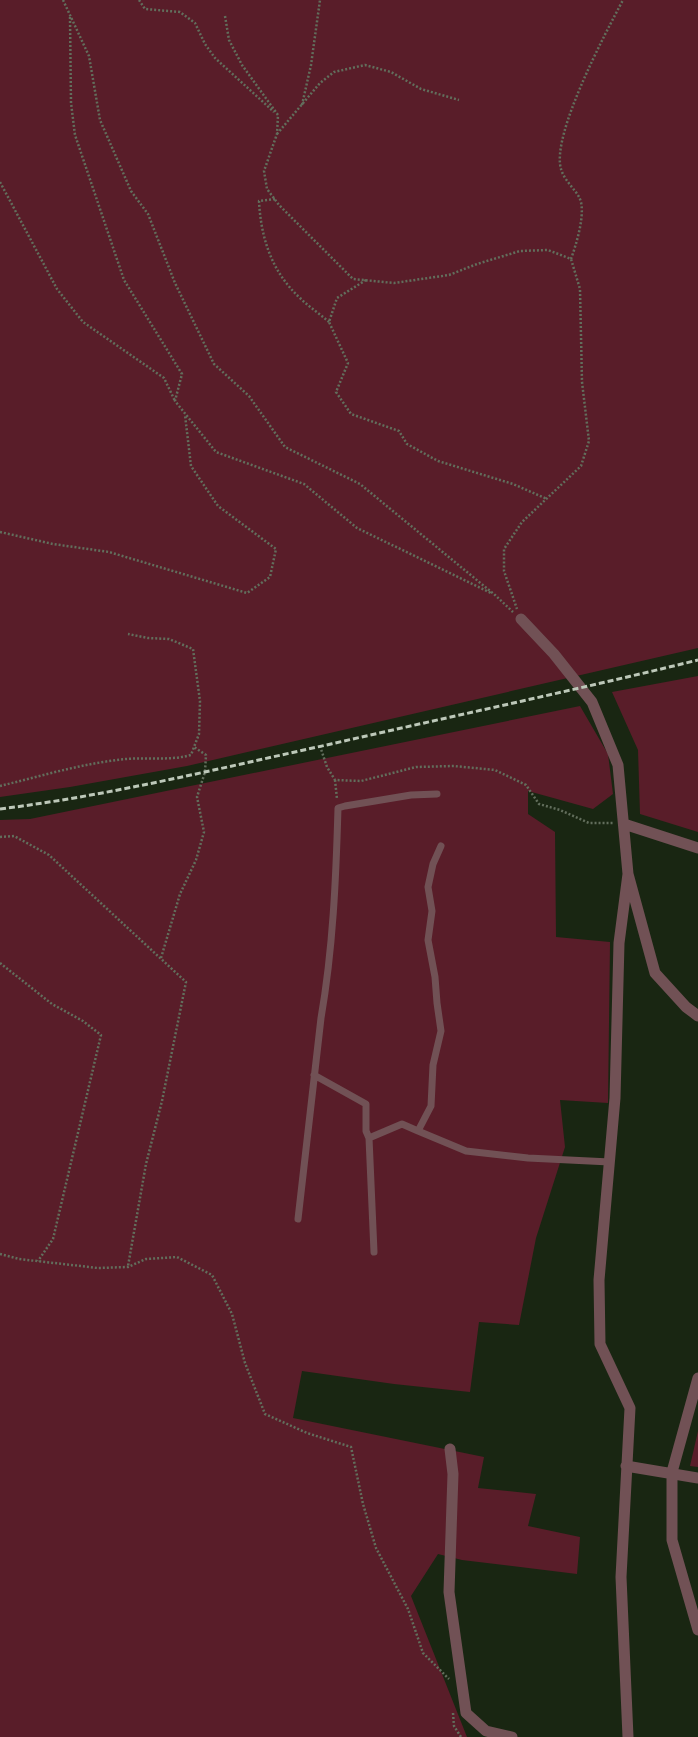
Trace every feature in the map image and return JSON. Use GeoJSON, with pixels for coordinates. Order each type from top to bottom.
{"type":"FeatureCollection","features":[{"type":"Feature","properties":{"kind":"street"},"geometry":{"type":"LineString","coordinates":[[521,619],[554,654],[592,702],[618,765],[628,874],[655,973],[686,1007],[698,1016]]}},
{"type":"Feature","properties":{"kind":"street"},"geometry":{"type":"LineString","coordinates":[[624,824],[698,848]]}},
{"type":"Feature","properties":{"kind":"street"},"geometry":{"type":"LineString","coordinates":[[628,874],[619,943],[615,1098],[599,1280],[600,1344],[630,1408],[621,1577],[628,1737]]}},
{"type":"Feature","properties":{"kind":"street"},"geometry":{"type":"LineString","coordinates":[[698,1378],[672,1472],[672,1540],[698,1630]]}},
{"type":"Feature","properties":{"kind":"street"},"geometry":{"type":"LineString","coordinates":[[450,1449],[453,1474],[449,1592],[466,1713],[486,1731],[512,1737]]}},
{"type":"Feature","properties":{"kind":"street"},"geometry":{"type":"LineString","coordinates":[[626,1466],[672,1472],[698,1478]]}},
{"type":"Feature","properties":{"kind":"lane"},"geometry":{"type":"LineString","coordinates":[[298,1219],[325,990],[337,865],[338,808],[411,795],[437,794]]}},
{"type":"Feature","properties":{"kind":"lane"},"geometry":{"type":"LineString","coordinates":[[418,1131],[431,1106],[433,1065],[441,1032],[435,977],[428,940],[432,911],[428,887],[433,864],[441,846]]}},
{"type":"Feature","properties":{"kind":"lane"},"geometry":{"type":"LineString","coordinates":[[314,1075],[366,1104],[366,1131],[369,1138],[374,1252]]}},
{"type":"Feature","properties":{"kind":"lane"},"geometry":{"type":"LineString","coordinates":[[369,1138],[402,1124],[466,1151],[528,1158],[610,1162]]}},
{"type":"Feature","properties":{"kind":"path"},"geometry":{"type":"LineString","coordinates":[[63,0],[89,56],[100,120],[131,191],[148,214],[175,283],[214,364],[249,396],[285,447],[360,484],[495,595],[521,619]]}},
{"type":"Feature","properties":{"kind":"path"},"geometry":{"type":"LineString","coordinates":[[139,0],[145,8],[180,12],[195,23],[205,44],[215,58],[278,115]]}},
{"type":"Feature","properties":{"kind":"path"},"geometry":{"type":"LineString","coordinates":[[301,108],[311,65],[320,0]]}},
{"type":"Feature","properties":{"kind":"path"},"geometry":{"type":"LineString","coordinates":[[521,619],[504,571],[504,549],[522,522],[581,466],[589,441],[582,382],[580,289],[571,260],[581,217],[580,198],[560,169],[561,145],[570,112],[606,31],[624,0]]}},
{"type":"Feature","properties":{"kind":"path"},"geometry":{"type":"LineString","coordinates":[[70,16],[71,103],[76,134],[124,280],[182,374],[175,401]]}},
{"type":"Feature","properties":{"kind":"path"},"geometry":{"type":"LineString","coordinates":[[225,16],[229,40],[242,65],[278,115],[277,134],[264,172],[267,189],[353,279],[394,283],[449,275],[477,264],[520,251],[548,250],[571,260]]}},
{"type":"Feature","properties":{"kind":"path"},"geometry":{"type":"LineString","coordinates":[[277,134],[301,108],[320,83],[334,72],[365,65],[391,72],[421,88],[459,100]]}},
{"type":"Feature","properties":{"kind":"path"},"geometry":{"type":"LineString","coordinates":[[0,182],[57,289],[83,322],[164,378],[175,401],[216,452],[304,484],[357,528],[495,595]]}},
{"type":"Feature","properties":{"kind":"path"},"geometry":{"type":"LineString","coordinates":[[275,199],[259,201],[260,222],[272,262],[299,298],[329,322],[348,363],[336,392],[351,414],[399,431],[407,444],[438,461],[513,484],[547,499]]}},
{"type":"Feature","properties":{"kind":"path"},"geometry":{"type":"LineString","coordinates":[[329,322],[338,298],[367,280]]}},
{"type":"Feature","properties":{"kind":"path"},"geometry":{"type":"LineString","coordinates":[[0,532],[53,544],[109,552],[247,593],[270,577],[276,549],[218,506],[192,466],[185,414]]}},
{"type":"Feature","properties":{"kind":"path"},"geometry":{"type":"LineString","coordinates":[[0,786],[126,759],[176,759],[191,755],[199,734],[200,701],[193,648],[169,639],[148,638],[128,634]]}},
{"type":"Feature","properties":{"kind":"path"},"geometry":{"type":"LineString","coordinates":[[320,746],[327,767],[334,780],[338,808]]}},
{"type":"Feature","properties":{"kind":"path"},"geometry":{"type":"LineString","coordinates":[[161,958],[180,894],[196,860],[204,832],[197,796],[205,772],[206,755],[194,747]]}},
{"type":"Feature","properties":{"kind":"path"},"geometry":{"type":"LineString","coordinates":[[334,780],[361,781],[416,767],[454,766],[495,770],[526,785],[539,804],[560,810],[589,823],[624,824]]}},
{"type":"Feature","properties":{"kind":"path"},"geometry":{"type":"LineString","coordinates":[[0,837],[14,836],[49,855],[186,982],[162,1100],[146,1164],[128,1267]]}},
{"type":"Feature","properties":{"kind":"path"},"geometry":{"type":"LineString","coordinates":[[0,963],[52,1004],[83,1022],[101,1035],[53,1239],[38,1261]]}},
{"type":"Feature","properties":{"kind":"path"},"geometry":{"type":"LineString","coordinates":[[0,1254],[19,1259],[98,1268],[128,1267],[146,1259],[177,1257],[212,1274],[232,1314],[244,1363],[265,1414],[307,1433],[351,1447],[363,1504],[376,1548],[408,1609],[423,1653],[451,1680]]}},
{"type":"Feature","properties":{"kind":"path"},"geometry":{"type":"LineString","coordinates":[[453,1711],[454,1726],[461,1737]]}},
{"type":"Feature","properties":{"kind":"shaded area"},"geometry":{"type":"Polygon","coordinates":[[[0,0],[698,0],[698,648],[187,766],[70,787],[0,797],[0,0]]]}},
{"type":"Feature","properties":{"kind":"shaded area"},"geometry":{"type":"Polygon","coordinates":[[[698,676],[698,832],[640,814],[638,750],[612,692],[698,676]]]}},
{"type":"Feature","properties":{"kind":"shaded area"},"geometry":{"type":"Polygon","coordinates":[[[580,706],[608,754],[613,794],[593,809],[528,791],[528,814],[555,832],[556,937],[610,942],[608,1103],[560,1100],[565,1147],[536,1238],[519,1325],[479,1322],[470,1392],[394,1384],[302,1371],[293,1418],[484,1457],[478,1488],[536,1494],[528,1526],[580,1537],[577,1574],[462,1560],[438,1554],[411,1596],[467,1737],[0,1737],[0,820],[30,819],[580,706]]]}},
{"type":"Feature","properties":{"kind":"shaded area"},"geometry":{"type":"Polygon","coordinates":[[[698,1431],[698,1467],[690,1466],[698,1431]]]}},
{"type":"Feature","properties":{"kind":"railway"},"geometry":{"type":"LineString","coordinates":[[0,809],[125,789],[331,744],[698,660]]}}]}
